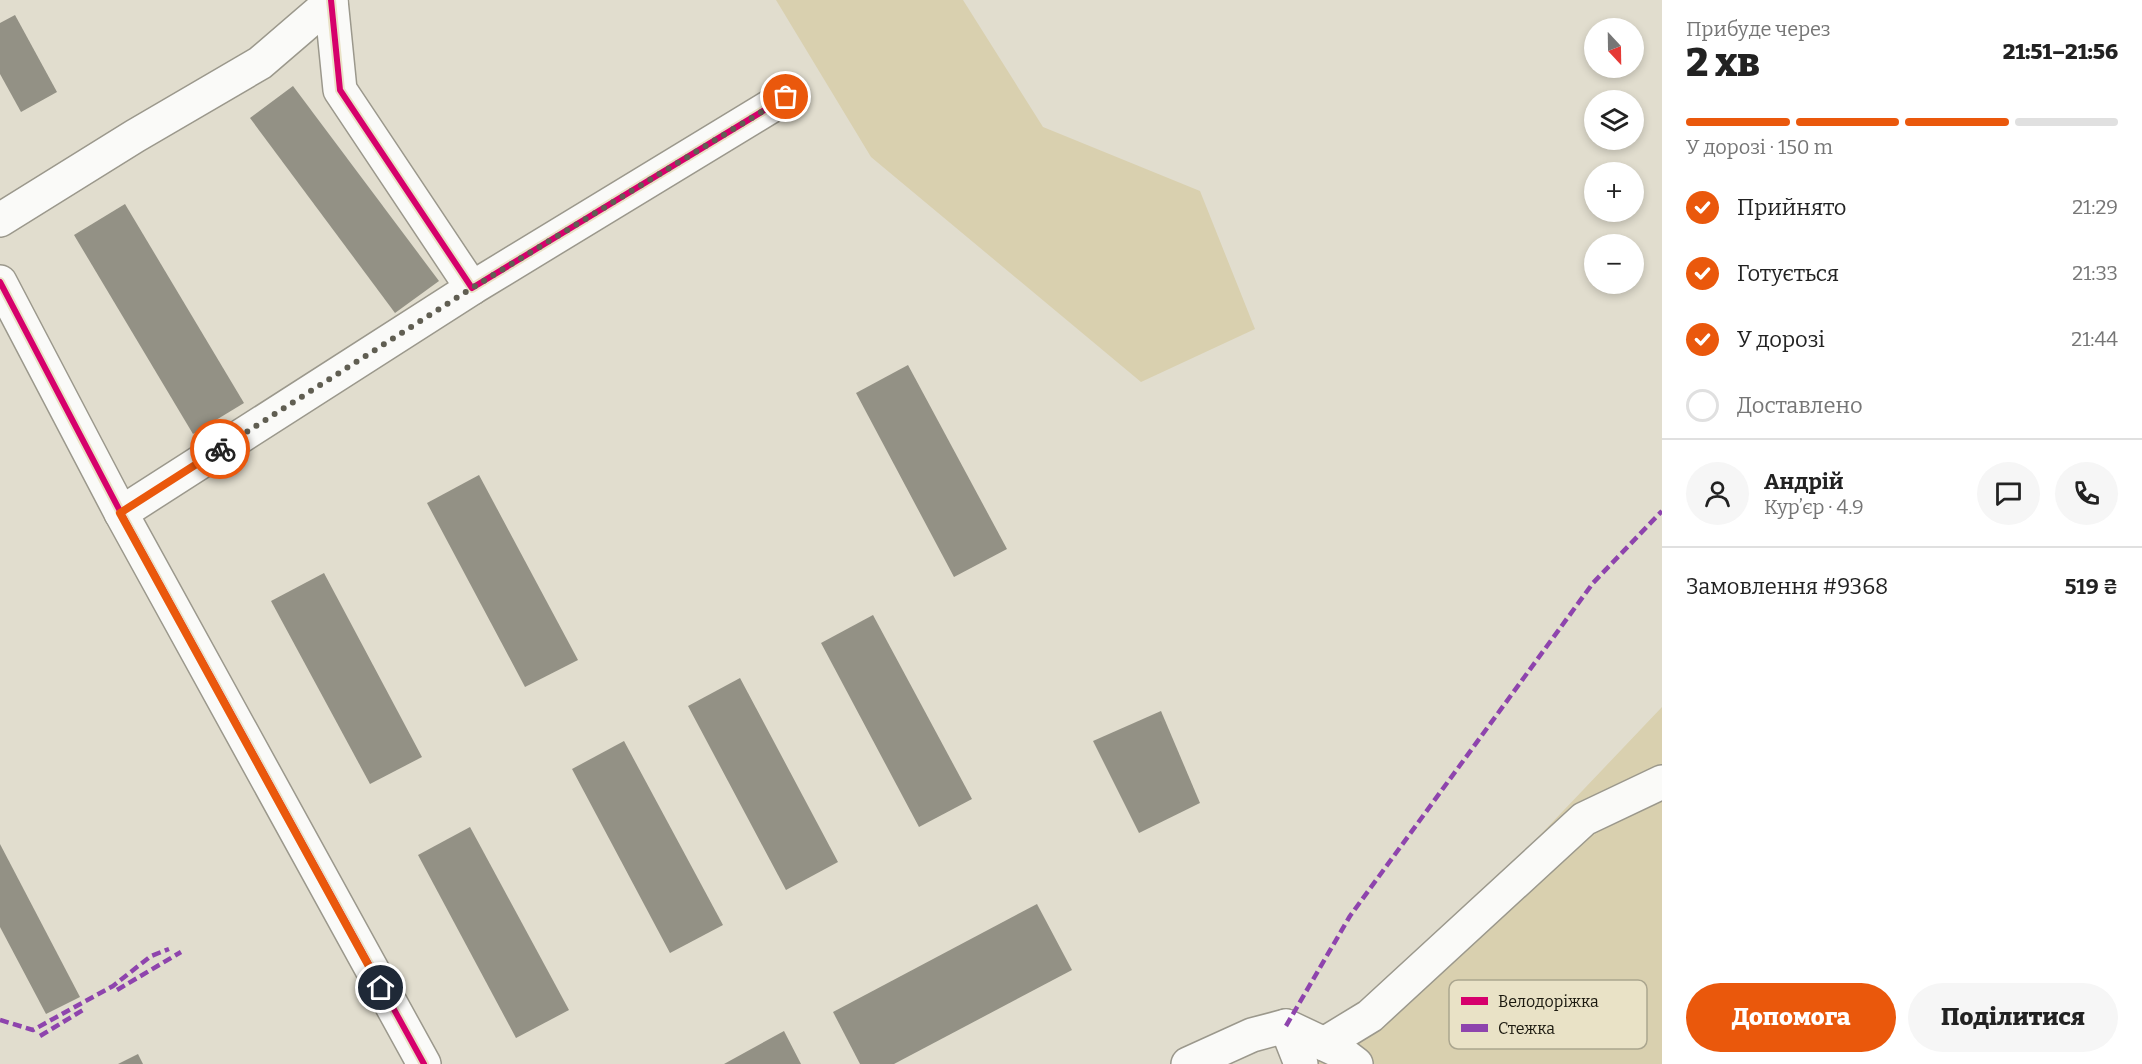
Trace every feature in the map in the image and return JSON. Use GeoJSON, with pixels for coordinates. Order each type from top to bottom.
{"type":"FeatureCollection","features":[{"type":"Feature","properties":{"kind":"street"},"geometry":{"type":"LineString","coordinates":[[0,220],[135,136],[260,63],[331,1]]}},
{"type":"Feature","properties":{"kind":"street"},"geometry":{"type":"LineString","coordinates":[[331,1],[340,90],[472,288]]}},
{"type":"Feature","properties":{"kind":"street"},"geometry":{"type":"LineString","coordinates":[[120,513],[472,288],[786,97]]}},
{"type":"Feature","properties":{"kind":"street"},"geometry":{"type":"LineString","coordinates":[[0,282],[120,513],[424,1064]]}},
{"type":"Feature","properties":{"kind":"street"},"geometry":{"type":"LineString","coordinates":[[1313,1054],[1370,1016],[1584,819],[1662,782]]}},
{"type":"Feature","properties":{"kind":"street"},"geometry":{"type":"LineString","coordinates":[[1188,1064],[1252,1035],[1286,1026],[1313,1054]]}},
{"type":"Feature","properties":{"kind":"street"},"geometry":{"type":"LineString","coordinates":[[1313,1054],[1339,1051],[1356,1064]]}},
{"type":"Feature","properties":{"kind":"shaded area"},"geometry":{"type":"Polygon","coordinates":[[[776,0],[963,0],[1043,127],[1200,191],[1255,329],[1141,382],[871,157],[776,0]]]}},
{"type":"Feature","properties":{"kind":"shaded area"},"geometry":{"type":"Polygon","coordinates":[[[1662,707],[1662,1064],[1307,1064],[1369,1015],[1662,707]]]}},
{"type":"Feature","properties":{"kind":"building"},"geometry":{"type":"Polygon","coordinates":[[[15,15],[57,92],[21,112],[0,74],[0,23],[15,15]]]}},
{"type":"Feature","properties":{"kind":"building"},"geometry":{"type":"Polygon","coordinates":[[[293,86],[439,281],[395,313],[250,118],[293,86]]]}},
{"type":"Feature","properties":{"kind":"building"},"geometry":{"type":"Polygon","coordinates":[[[125,204],[244,403],[193,434],[74,235],[125,204]]]}},
{"type":"Feature","properties":{"kind":"building"},"geometry":{"type":"Polygon","coordinates":[[[908,365],[1007,549],[954,577],[856,393],[908,365]]]}},
{"type":"Feature","properties":{"kind":"building"},"geometry":{"type":"Polygon","coordinates":[[[479,475],[578,660],[525,687],[427,503],[479,475]]]}},
{"type":"Feature","properties":{"kind":"building"},"geometry":{"type":"Polygon","coordinates":[[[324,573],[422,757],[370,784],[271,601],[324,573]]]}},
{"type":"Feature","properties":{"kind":"building"},"geometry":{"type":"Polygon","coordinates":[[[873,615],[972,799],[919,827],[821,643],[873,615]]]}},
{"type":"Feature","properties":{"kind":"building"},"geometry":{"type":"Polygon","coordinates":[[[740,678],[838,862],[786,890],[688,706],[740,678]]]}},
{"type":"Feature","properties":{"kind":"building"},"geometry":{"type":"Polygon","coordinates":[[[1161,711],[1200,803],[1139,833],[1093,741],[1161,711]]]}},
{"type":"Feature","properties":{"kind":"building"},"geometry":{"type":"Polygon","coordinates":[[[624,741],[723,925],[670,953],[572,769],[624,741]]]}},
{"type":"Feature","properties":{"kind":"building"},"geometry":{"type":"Polygon","coordinates":[[[470,827],[569,1010],[516,1038],[418,855],[470,827]]]}},
{"type":"Feature","properties":{"kind":"building"},"geometry":{"type":"Polygon","coordinates":[[[0,844],[80,997],[46,1014],[0,927],[0,844]]]}},
{"type":"Feature","properties":{"kind":"building"},"geometry":{"type":"Polygon","coordinates":[[[1037,904],[1072,970],[894,1064],[860,1064],[833,1012],[1037,904]]]}},
{"type":"Feature","properties":{"kind":"building"},"geometry":{"type":"Polygon","coordinates":[[[784,1031],[801,1064],[724,1064],[784,1031]]]}},
{"type":"Feature","properties":{"kind":"building"},"geometry":{"type":"Polygon","coordinates":[[[138,1054],[143,1064],[118,1064],[138,1054]]]}},
{"type":"Feature","properties":{"kind":"marked path"},"geometry":{"type":"LineString","coordinates":[[1286,1026],[1350,916],[1593,583],[1662,511]]}},
{"type":"Feature","properties":{"kind":"marked path"},"geometry":{"type":"LineString","coordinates":[[0,1020],[33,1030],[113,986],[151,956],[169,949]]}},
{"type":"Feature","properties":{"kind":"marked path"},"geometry":{"type":"LineString","coordinates":[[117,990],[181,952]]}},
{"type":"Feature","properties":{"kind":"marked path"},"geometry":{"type":"LineString","coordinates":[[40,1036],[83,1010]]}},
{"type":"Feature","properties":{"kind":"cycle path"},"geometry":{"type":"LineString","coordinates":[[331,0],[340,90],[472,288],[786,97]]}},
{"type":"Feature","properties":{"kind":"cycle path"},"geometry":{"type":"LineString","coordinates":[[0,282],[121,513],[424,1064]]}},
{"type":"Feature","properties":{"kind":"way so far"},"geometry":{"type":"LineString","coordinates":[[220,449],[472,288],[786,97]]}},
{"type":"Feature","properties":{"kind":"route"},"geometry":{"type":"LineString","coordinates":[[220,449],[120,513],[381,988]]}}]}
